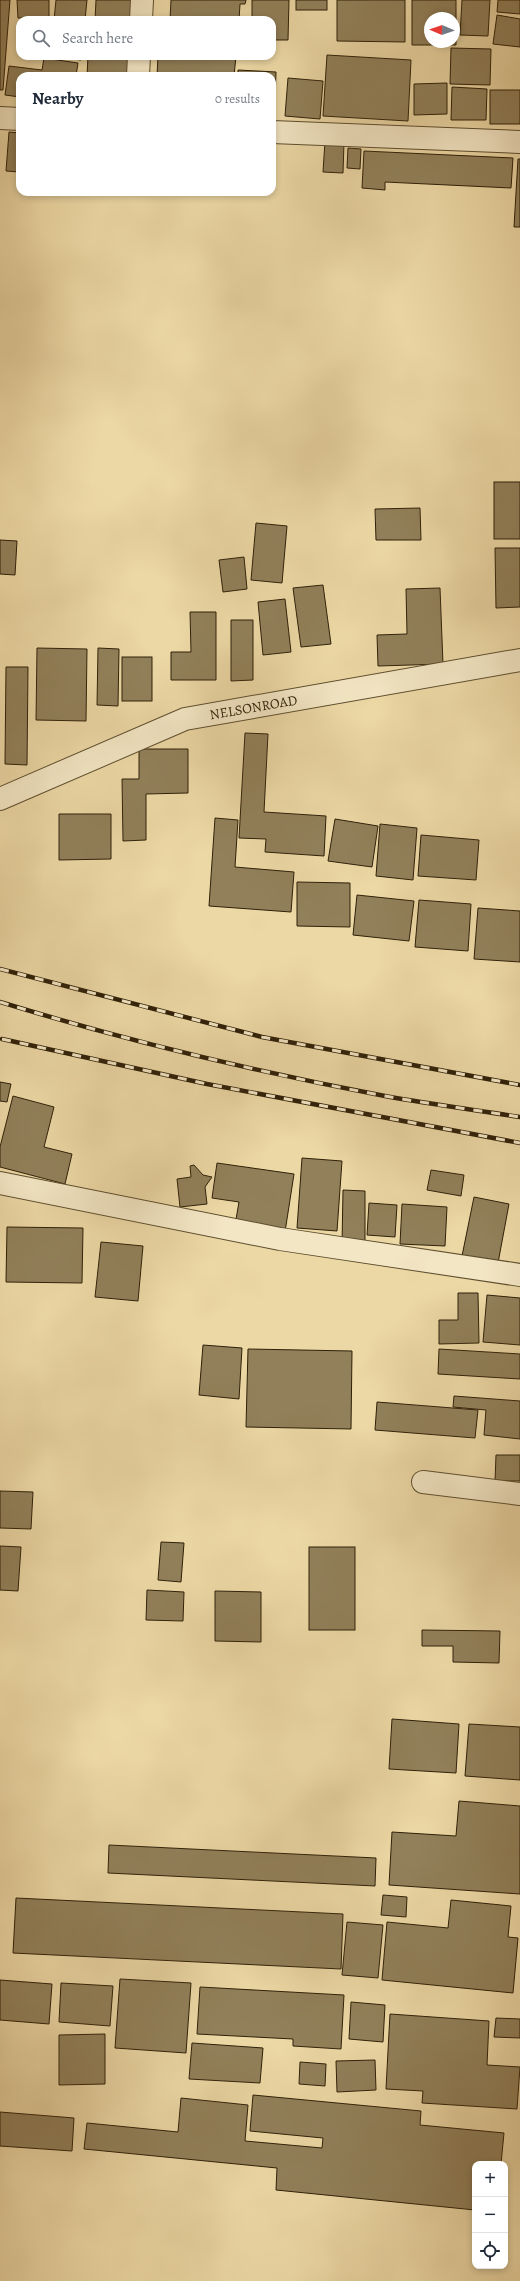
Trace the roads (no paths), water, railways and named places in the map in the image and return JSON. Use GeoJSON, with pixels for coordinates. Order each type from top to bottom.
{"type":"FeatureCollection","features":[{"type":"Feature","properties":{"kind":"street"},"geometry":{"type":"LineString","coordinates":[[141,16],[142,0]]}},
{"type":"Feature","properties":{"kind":"street"},"geometry":{"type":"LineString","coordinates":[[138,72],[139,60]]}},
{"type":"Feature","properties":{"kind":"street"},"geometry":{"type":"LineString","coordinates":[[0,118],[16,119]]}},
{"type":"Feature","properties":{"kind":"street"},"geometry":{"type":"LineString","coordinates":[[276,132],[520,142]]}},
{"type":"Feature","properties":{"kind":"street","name":"NELSONROAD"},"geometry":{"type":"LineString","coordinates":[[0,800],[185,719],[520,660]]}},
{"type":"Feature","properties":{"kind":"street"},"geometry":{"type":"LineString","coordinates":[[0,1183],[280,1239],[520,1275]]}},
{"type":"Feature","properties":{"kind":"street"},"geometry":{"type":"LineString","coordinates":[[423,1482],[520,1494]]}},
{"type":"Feature","properties":{"kind":"railway"},"geometry":{"type":"LineString","coordinates":[[0,969],[262,1037],[520,1085]]}},
{"type":"Feature","properties":{"kind":"railway"},"geometry":{"type":"LineString","coordinates":[[0,1002],[143,1042],[288,1077],[385,1096],[520,1117]]}},
{"type":"Feature","properties":{"kind":"railway"},"geometry":{"type":"LineString","coordinates":[[2,1039],[207,1084],[520,1143]]}}]}
